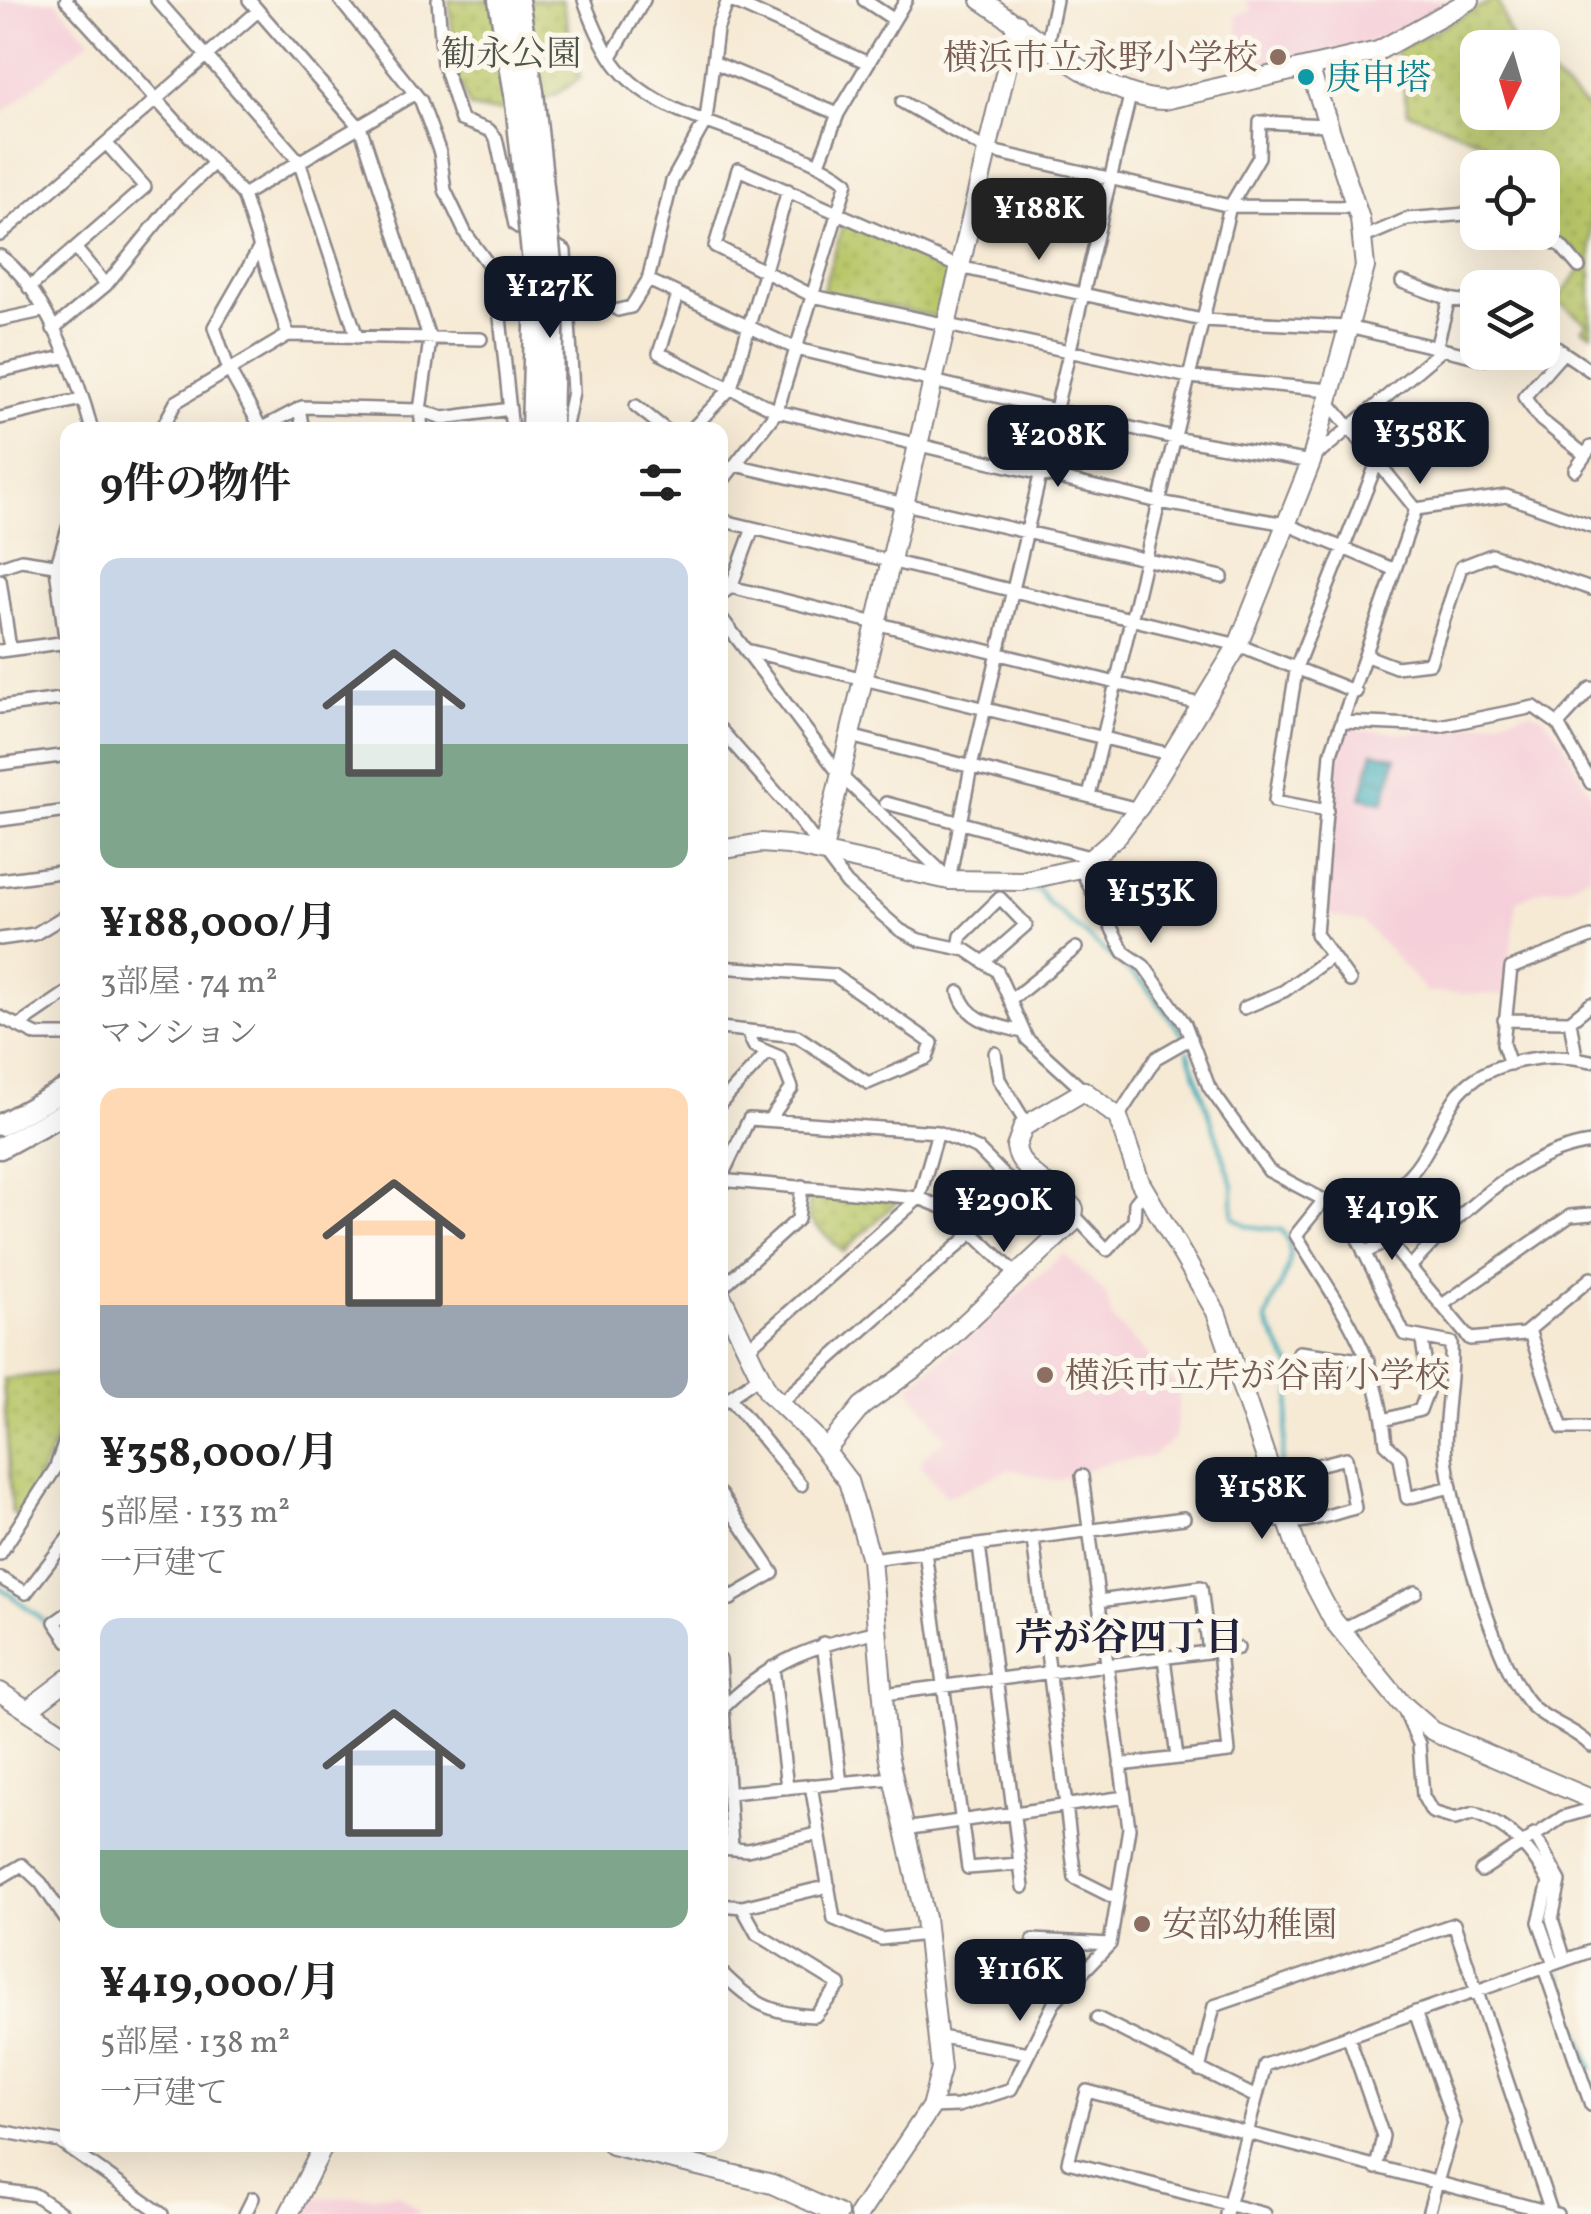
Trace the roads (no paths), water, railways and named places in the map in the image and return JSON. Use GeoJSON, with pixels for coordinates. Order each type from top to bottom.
{"type":"FeatureCollection","features":[{"type":"Feature","properties":{"kind":"highway"},"geometry":{"type":"LineString","coordinates":[[500,0],[524,93],[554,290],[551,422]]}},
{"type":"Feature","properties":{"kind":"highway"},"geometry":{"type":"LineString","coordinates":[[518,0],[536,291],[532,422]]}},
{"type":"Feature","properties":{"kind":"highway"},"geometry":{"type":"LineString","coordinates":[[0,1125],[60,1092]]}},
{"type":"Feature","properties":{"kind":"highway"},"geometry":{"type":"LineString","coordinates":[[0,1148],[60,1116]]}},
{"type":"Feature","properties":{"kind":"street"},"geometry":{"type":"LineString","coordinates":[[85,0],[70,5],[243,195],[288,336]]}},
{"type":"Feature","properties":{"kind":"street"},"geometry":{"type":"LineString","coordinates":[[157,0],[300,162],[357,338]]}},
{"type":"Feature","properties":{"kind":"street"},"geometry":{"type":"LineString","coordinates":[[248,0],[359,126],[430,340],[421,422]]}},
{"type":"Feature","properties":{"kind":"street"},"geometry":{"type":"LineString","coordinates":[[340,0],[414,94],[440,152],[445,190],[493,278],[511,422]]}},
{"type":"Feature","properties":{"kind":"street"},"geometry":{"type":"LineString","coordinates":[[438,0],[444,63],[461,120],[489,130],[496,138],[515,224],[522,232],[565,251],[573,392],[567,422]]}},
{"type":"Feature","properties":{"kind":"street"},"geometry":{"type":"LineString","coordinates":[[584,0],[616,66],[632,82],[706,120],[819,163],[847,182],[777,411],[728,474]]}},
{"type":"Feature","properties":{"kind":"street"},"geometry":{"type":"LineString","coordinates":[[618,310],[631,306],[648,280],[672,181],[706,120],[717,30],[728,0],[866,62]]}},
{"type":"Feature","properties":{"kind":"street"},"geometry":{"type":"LineString","coordinates":[[864,0],[893,19]]}},
{"type":"Feature","properties":{"kind":"street"},"geometry":{"type":"LineString","coordinates":[[819,163],[838,114],[906,0]]}},
{"type":"Feature","properties":{"kind":"street"},"geometry":{"type":"LineString","coordinates":[[981,0],[1130,96],[1173,99],[1378,51],[1470,0]]}},
{"type":"Feature","properties":{"kind":"street"},"geometry":{"type":"LineString","coordinates":[[1047,44],[1056,0]]}},
{"type":"Feature","properties":{"kind":"street"},"geometry":{"type":"LineString","coordinates":[[612,55],[643,1]]}},
{"type":"Feature","properties":{"kind":"street"},"geometry":{"type":"LineString","coordinates":[[0,235],[258,11]]}},
{"type":"Feature","properties":{"kind":"street"},"geometry":{"type":"LineString","coordinates":[[823,850],[1017,23]]}},
{"type":"Feature","properties":{"kind":"street"},"geometry":{"type":"LineString","coordinates":[[713,62],[838,114]]}},
{"type":"Feature","properties":{"kind":"street"},"geometry":{"type":"LineString","coordinates":[[728,848],[760,842],[823,850],[949,880],[1022,881],[1087,863],[1138,808],[1204,706],[1238,644],[1312,457],[1365,267],[1365,238],[1309,66]]}},
{"type":"Feature","properties":{"kind":"street"},"geometry":{"type":"LineString","coordinates":[[243,195],[414,94]]}},
{"type":"Feature","properties":{"kind":"street"},"geometry":{"type":"LineString","coordinates":[[949,880],[971,767],[1130,96]]}},
{"type":"Feature","properties":{"kind":"street"},"geometry":{"type":"LineString","coordinates":[[902,102],[987,150],[1230,206],[1356,207]]}},
{"type":"Feature","properties":{"kind":"street"},"geometry":{"type":"LineString","coordinates":[[1089,796],[1230,206],[1258,157],[1260,122],[1327,124]]}},
{"type":"Feature","properties":{"kind":"street"},"geometry":{"type":"LineString","coordinates":[[30,288],[145,187],[106,144]]}},
{"type":"Feature","properties":{"kind":"street"},"geometry":{"type":"LineString","coordinates":[[53,329],[106,285],[176,199],[214,163]]}},
{"type":"Feature","properties":{"kind":"street"},"geometry":{"type":"LineString","coordinates":[[1416,509],[1328,395],[1189,377],[813,296],[715,246],[738,169],[959,268],[1202,320],[1348,327],[1460,353]]}},
{"type":"Feature","properties":{"kind":"street"},"geometry":{"type":"LineString","coordinates":[[698,422],[730,388],[788,190]]}},
{"type":"Feature","properties":{"kind":"street"},"geometry":{"type":"LineString","coordinates":[[1365,238],[1407,220],[1460,215]]}},
{"type":"Feature","properties":{"kind":"street"},"geometry":{"type":"LineString","coordinates":[[1560,245],[1580,267]]}},
{"type":"Feature","properties":{"kind":"street"},"geometry":{"type":"LineString","coordinates":[[255,422],[229,370],[214,327],[260,247]]}},
{"type":"Feature","properties":{"kind":"street"},"geometry":{"type":"LineString","coordinates":[[76,249],[106,285]]}},
{"type":"Feature","properties":{"kind":"street"},"geometry":{"type":"LineString","coordinates":[[0,256],[16,267],[53,329],[90,422]]}},
{"type":"Feature","properties":{"kind":"street"},"geometry":{"type":"LineString","coordinates":[[648,280],[796,349],[1174,438],[1312,457],[1440,348],[1448,300]]}},
{"type":"Feature","properties":{"kind":"street"},"geometry":{"type":"LineString","coordinates":[[1402,282],[1460,302]]}},
{"type":"Feature","properties":{"kind":"street"},"geometry":{"type":"LineString","coordinates":[[678,295],[659,352],[777,411],[1159,502],[1286,524],[1395,570]]}},
{"type":"Feature","properties":{"kind":"street"},"geometry":{"type":"LineString","coordinates":[[0,320],[42,311]]}},
{"type":"Feature","properties":{"kind":"street"},"geometry":{"type":"LineString","coordinates":[[165,422],[176,402],[288,336],[480,338]]}},
{"type":"Feature","properties":{"kind":"street"},"geometry":{"type":"LineString","coordinates":[[1560,351],[1591,372]]}},
{"type":"Feature","properties":{"kind":"street"},"geometry":{"type":"LineString","coordinates":[[1563,353],[1524,398],[1541,420],[1588,451],[1575,470]]}},
{"type":"Feature","properties":{"kind":"street"},"geometry":{"type":"LineString","coordinates":[[0,372],[64,356]]}},
{"type":"Feature","properties":{"kind":"street"},"geometry":{"type":"LineString","coordinates":[[0,418],[82,398]]}},
{"type":"Feature","properties":{"kind":"street"},"geometry":{"type":"LineString","coordinates":[[636,406],[656,422]]}},
{"type":"Feature","properties":{"kind":"street"},"geometry":{"type":"LineString","coordinates":[[272,422],[299,408],[420,410],[443,418],[510,409]]}},
{"type":"Feature","properties":{"kind":"street"},"geometry":{"type":"LineString","coordinates":[[299,408],[302,422]]}},
{"type":"Feature","properties":{"kind":"street"},"geometry":{"type":"LineString","coordinates":[[1328,811],[1275,801],[1296,668],[1378,460]]}},
{"type":"Feature","properties":{"kind":"street"},"geometry":{"type":"LineString","coordinates":[[735,465],[1222,577]]}},
{"type":"Feature","properties":{"kind":"street"},"geometry":{"type":"LineString","coordinates":[[1416,509],[1506,496],[1591,526]]}},
{"type":"Feature","properties":{"kind":"street"},"geometry":{"type":"LineString","coordinates":[[1350,981],[1316,934],[1331,752],[1356,692],[1416,509]]}},
{"type":"Feature","properties":{"kind":"street"},"geometry":{"type":"LineString","coordinates":[[728,522],[1238,644],[1356,692]]}},
{"type":"Feature","properties":{"kind":"street"},"geometry":{"type":"LineString","coordinates":[[728,586],[752,528]]}},
{"type":"Feature","properties":{"kind":"street"},"geometry":{"type":"LineString","coordinates":[[1367,656],[1396,667],[1430,663],[1462,567],[1492,555],[1591,588]]}},
{"type":"Feature","properties":{"kind":"street"},"geometry":{"type":"LineString","coordinates":[[0,567],[21,560],[60,566]]}},
{"type":"Feature","properties":{"kind":"street"},"geometry":{"type":"LineString","coordinates":[[0,580],[5,650],[60,643]]}},
{"type":"Feature","properties":{"kind":"street"},"geometry":{"type":"LineString","coordinates":[[728,591],[876,623],[1204,706]]}},
{"type":"Feature","properties":{"kind":"street"},"geometry":{"type":"LineString","coordinates":[[728,626],[840,775],[879,802],[949,880]]}},
{"type":"Feature","properties":{"kind":"street"},"geometry":{"type":"LineString","coordinates":[[746,650],[1173,755]]}},
{"type":"Feature","properties":{"kind":"street"},"geometry":{"type":"LineString","coordinates":[[1558,724],[1591,688]]}},
{"type":"Feature","properties":{"kind":"street"},"geometry":{"type":"LineString","coordinates":[[0,706],[60,699]]}},
{"type":"Feature","properties":{"kind":"street"},"geometry":{"type":"LineString","coordinates":[[1343,722],[1440,726],[1534,707],[1558,724],[1591,783]]}},
{"type":"Feature","properties":{"kind":"street"},"geometry":{"type":"LineString","coordinates":[[850,736],[1138,808]]}},
{"type":"Feature","properties":{"kind":"street"},"geometry":{"type":"LineString","coordinates":[[728,739],[823,850],[846,884],[900,930],[919,940],[958,948],[985,960],[1012,999],[1023,1032],[1084,1091],[1118,1117],[1145,1191],[1216,1312],[1300,1558],[1341,1630],[1400,1702],[1433,1731],[1591,1799]]}},
{"type":"Feature","properties":{"kind":"street"},"geometry":{"type":"LineString","coordinates":[[0,764],[60,756]]}},
{"type":"Feature","properties":{"kind":"street"},"geometry":{"type":"LineString","coordinates":[[879,802],[959,822],[1087,863],[1124,952],[1144,966],[1185,1024],[1209,1087],[1269,1171],[1324,1200],[1350,1223],[1404,1334],[1422,1341],[1446,1339],[1451,1343],[1453,1382],[1445,1454],[1462,1542],[1505,1658],[1532,1707],[1591,1746]]}},
{"type":"Feature","properties":{"kind":"street"},"geometry":{"type":"LineString","coordinates":[[0,820],[60,812]]}},
{"type":"Feature","properties":{"kind":"street"},"geometry":{"type":"LineString","coordinates":[[0,880],[60,872]]}},
{"type":"Feature","properties":{"kind":"street"},"geometry":{"type":"LineString","coordinates":[[958,948],[962,936],[1000,898],[1026,925],[985,960]]}},
{"type":"Feature","properties":{"kind":"street"},"geometry":{"type":"LineString","coordinates":[[0,939],[36,934],[60,919]]}},
{"type":"Feature","properties":{"kind":"street"},"geometry":{"type":"LineString","coordinates":[[1510,1064],[1503,1044],[1511,968],[1591,936]]}},
{"type":"Feature","properties":{"kind":"street"},"geometry":{"type":"LineString","coordinates":[[1012,999],[1076,948]]}},
{"type":"Feature","properties":{"kind":"street"},"geometry":{"type":"LineString","coordinates":[[1244,1008],[1259,998],[1284,991],[1332,956]]}},
{"type":"Feature","properties":{"kind":"street"},"geometry":{"type":"LineString","coordinates":[[728,967],[834,974],[932,1043],[927,1058],[868,1082],[798,1036],[728,1029]]}},
{"type":"Feature","properties":{"kind":"street"},"geometry":{"type":"LineString","coordinates":[[959,992],[965,1008],[986,1024],[1023,1032]]}},
{"type":"Feature","properties":{"kind":"street"},"geometry":{"type":"LineString","coordinates":[[18,1026],[60,997]]}},
{"type":"Feature","properties":{"kind":"street"},"geometry":{"type":"LineString","coordinates":[[1504,1020],[1570,1021],[1591,1004]]}},
{"type":"Feature","properties":{"kind":"street"},"geometry":{"type":"LineString","coordinates":[[0,1017],[37,1034],[60,1035]]}},
{"type":"Feature","properties":{"kind":"street"},"geometry":{"type":"LineString","coordinates":[[1570,1021],[1576,1057]]}},
{"type":"Feature","properties":{"kind":"street"},"geometry":{"type":"LineString","coordinates":[[747,1031],[754,1046],[780,1057],[792,1088],[769,1120]]}},
{"type":"Feature","properties":{"kind":"street"},"geometry":{"type":"LineString","coordinates":[[1118,1117],[1156,1058],[1190,1038]]}},
{"type":"Feature","properties":{"kind":"street"},"geometry":{"type":"LineString","coordinates":[[728,1095],[767,1053]]}},
{"type":"Feature","properties":{"kind":"street"},"geometry":{"type":"LineString","coordinates":[[995,1053],[999,1078],[1027,1125]]}},
{"type":"Feature","properties":{"kind":"street"},"geometry":{"type":"LineString","coordinates":[[1350,1223],[1413,1171],[1460,1092],[1486,1072],[1510,1064],[1576,1057],[1591,1060]]}},
{"type":"Feature","properties":{"kind":"street"},"geometry":{"type":"LineString","coordinates":[[1084,1091],[1027,1125],[1018,1138],[1018,1157],[1063,1194],[1076,1216],[1107,1250],[1134,1222],[1133,1208],[1145,1191]]}},
{"type":"Feature","properties":{"kind":"street"},"geometry":{"type":"LineString","coordinates":[[728,1163],[748,1119],[938,1132],[978,1149],[1062,1234]]}},
{"type":"Feature","properties":{"kind":"street"},"geometry":{"type":"LineString","coordinates":[[747,1349],[919,1198],[938,1132]]}},
{"type":"Feature","properties":{"kind":"street"},"geometry":{"type":"LineString","coordinates":[[1410,1267],[1460,1212],[1561,1148],[1591,1144]]}},
{"type":"Feature","properties":{"kind":"street"},"geometry":{"type":"LineString","coordinates":[[728,1181],[919,1198],[950,1210],[1017,1275]]}},
{"type":"Feature","properties":{"kind":"street"},"geometry":{"type":"LineString","coordinates":[[728,1284],[798,1220],[802,1186]]}},
{"type":"Feature","properties":{"kind":"street"},"geometry":{"type":"LineString","coordinates":[[1324,1200],[1296,1236],[1357,1330],[1382,1393],[1386,1444],[1400,1457],[1407,1498],[1451,1487]]}},
{"type":"Feature","properties":{"kind":"street"},"geometry":{"type":"LineString","coordinates":[[1442,1305],[1570,1216],[1591,1214]]}},
{"type":"Feature","properties":{"kind":"street"},"geometry":{"type":"LineString","coordinates":[[826,1450],[862,1406],[927,1359],[1062,1234],[1076,1216]]}},
{"type":"Feature","properties":{"kind":"street"},"geometry":{"type":"LineString","coordinates":[[778,1405],[972,1234]]}},
{"type":"Feature","properties":{"kind":"street"},"geometry":{"type":"LineString","coordinates":[[1364,1253],[1388,1242],[1470,1339],[1529,1330],[1591,1278]]}},
{"type":"Feature","properties":{"kind":"street"},"geometry":{"type":"LineString","coordinates":[[728,1308],[778,1405],[826,1450],[858,1507],[870,1558],[893,1778],[927,1934],[941,2036],[941,2070],[930,2107],[859,2214]]}},
{"type":"Feature","properties":{"kind":"street"},"geometry":{"type":"LineString","coordinates":[[1529,1330],[1562,1428],[1591,1428]]}},
{"type":"Feature","properties":{"kind":"street"},"geometry":{"type":"LineString","coordinates":[[1384,1420],[1420,1410],[1429,1386],[1422,1341]]}},
{"type":"Feature","properties":{"kind":"street"},"geometry":{"type":"LineString","coordinates":[[1299,1352],[1369,1362]]}},
{"type":"Feature","properties":{"kind":"street"},"geometry":{"type":"LineString","coordinates":[[728,1395],[760,1376]]}},
{"type":"Feature","properties":{"kind":"street"},"geometry":{"type":"LineString","coordinates":[[728,1402],[800,1486]]}},
{"type":"Feature","properties":{"kind":"street"},"geometry":{"type":"LineString","coordinates":[[0,1554],[60,1455]]}},
{"type":"Feature","properties":{"kind":"street"},"geometry":{"type":"LineString","coordinates":[[1253,1510],[1270,1523],[1289,1525],[1355,1508],[1346,1458],[1294,1471],[1276,1484]]}},
{"type":"Feature","properties":{"kind":"street"},"geometry":{"type":"LineString","coordinates":[[930,2107],[958,2106],[1010,2089],[1055,2001],[1110,1944],[1128,1828],[1082,1476]]}},
{"type":"Feature","properties":{"kind":"street"},"geometry":{"type":"LineString","coordinates":[[728,1506],[774,1572],[728,1600]]}},
{"type":"Feature","properties":{"kind":"street"},"geometry":{"type":"LineString","coordinates":[[870,1558],[1184,1518]]}},
{"type":"Feature","properties":{"kind":"street"},"geometry":{"type":"LineString","coordinates":[[1033,1539],[1075,1878],[1117,1900]]}},
{"type":"Feature","properties":{"kind":"street"},"geometry":{"type":"LineString","coordinates":[[979,1545],[1022,1886]]}},
{"type":"Feature","properties":{"kind":"street"},"geometry":{"type":"LineString","coordinates":[[0,1578],[26,1593],[60,1548]]}},
{"type":"Feature","properties":{"kind":"street"},"geometry":{"type":"LineString","coordinates":[[925,1551],[968,1868],[1020,1864]]}},
{"type":"Feature","properties":{"kind":"street"},"geometry":{"type":"LineString","coordinates":[[1099,1601],[1201,1587],[1229,1752],[1120,1765]]}},
{"type":"Feature","properties":{"kind":"street"},"geometry":{"type":"LineString","coordinates":[[1341,1630],[1416,1592]]}},
{"type":"Feature","properties":{"kind":"street"},"geometry":{"type":"LineString","coordinates":[[728,1703],[772,1667],[823,1643],[879,1631]]}},
{"type":"Feature","properties":{"kind":"street"},"geometry":{"type":"LineString","coordinates":[[823,1643],[840,1783]]}},
{"type":"Feature","properties":{"kind":"street"},"geometry":{"type":"LineString","coordinates":[[884,1694],[1238,1648]]}},
{"type":"Feature","properties":{"kind":"street"},"geometry":{"type":"LineString","coordinates":[[1164,1658],[1178,1757]]}},
{"type":"Feature","properties":{"kind":"street"},"geometry":{"type":"LineString","coordinates":[[772,1667],[787,1788]]}},
{"type":"Feature","properties":{"kind":"street"},"geometry":{"type":"LineString","coordinates":[[30,1708],[60,1685]]}},
{"type":"Feature","properties":{"kind":"street"},"geometry":{"type":"LineString","coordinates":[[0,1692],[60,1731]]}},
{"type":"Feature","properties":{"kind":"street"},"geometry":{"type":"LineString","coordinates":[[1400,1702],[1422,1762],[1422,1796],[1432,1812],[1455,1820],[1474,1813],[1510,1830],[1554,1882]]}},
{"type":"Feature","properties":{"kind":"street"},"geometry":{"type":"LineString","coordinates":[[729,1793],[893,1778]]}},
{"type":"Feature","properties":{"kind":"street"},"geometry":{"type":"LineString","coordinates":[[728,1785],[728,1811]]}},
{"type":"Feature","properties":{"kind":"street"},"geometry":{"type":"LineString","coordinates":[[811,1786],[834,1919],[880,1939],[927,1934]]}},
{"type":"Feature","properties":{"kind":"street"},"geometry":{"type":"LineString","coordinates":[[904,1829],[1124,1797]]}},
{"type":"Feature","properties":{"kind":"street"},"geometry":{"type":"LineString","coordinates":[[1480,1870],[1563,1817],[1591,1809]]}},
{"type":"Feature","properties":{"kind":"street"},"geometry":{"type":"LineString","coordinates":[[728,1848],[747,1850],[817,1834]]}},
{"type":"Feature","properties":{"kind":"street"},"geometry":{"type":"LineString","coordinates":[[1534,1834],[1554,1882],[1546,1921],[1591,2105]]}},
{"type":"Feature","properties":{"kind":"street"},"geometry":{"type":"LineString","coordinates":[[0,1878],[22,1866],[41,1884],[60,1912]]}},
{"type":"Feature","properties":{"kind":"street"},"geometry":{"type":"LineString","coordinates":[[728,1906],[742,1907],[829,1886]]}},
{"type":"Feature","properties":{"kind":"street"},"geometry":{"type":"LineString","coordinates":[[728,1979],[754,2004],[799,2016],[815,2016],[840,1985],[758,1934],[742,1907]]}},
{"type":"Feature","properties":{"kind":"street"},"geometry":{"type":"LineString","coordinates":[[1199,2070],[1214,2006],[1454,1924],[1554,2214]]}},
{"type":"Feature","properties":{"kind":"street"},"geometry":{"type":"LineString","coordinates":[[1034,1940],[1110,1944]]}},
{"type":"Feature","properties":{"kind":"street"},"geometry":{"type":"LineString","coordinates":[[1228,2209],[1264,2065],[1591,1952]]}},
{"type":"Feature","properties":{"kind":"street"},"geometry":{"type":"LineString","coordinates":[[1415,2012],[1454,2123],[1428,2214]]}},
{"type":"Feature","properties":{"kind":"street"},"geometry":{"type":"LineString","coordinates":[[1097,2018],[1256,2096]]}},
{"type":"Feature","properties":{"kind":"street"},"geometry":{"type":"LineString","coordinates":[[1348,2035],[1383,2136],[1376,2168]]}},
{"type":"Feature","properties":{"kind":"street"},"geometry":{"type":"LineString","coordinates":[[941,2036],[1029,2053]]}},
{"type":"Feature","properties":{"kind":"street"},"geometry":{"type":"LineString","coordinates":[[1265,2214],[1228,2209],[1068,2162],[1087,2091],[1554,2214]]}},
{"type":"Feature","properties":{"kind":"street"},"geometry":{"type":"LineString","coordinates":[[0,2130],[60,2142]]}},
{"type":"Feature","properties":{"kind":"street"},"geometry":{"type":"LineString","coordinates":[[73,2152],[147,2210],[162,2214]]}},
{"type":"Feature","properties":{"kind":"street"},"geometry":{"type":"LineString","coordinates":[[288,2214],[320,2152]]}},
{"type":"Feature","properties":{"kind":"street"},"geometry":{"type":"LineString","coordinates":[[641,2152],[772,2184],[838,2214]]}},
{"type":"Feature","properties":{"kind":"street"},"geometry":{"type":"LineString","coordinates":[[0,2190],[36,2195],[63,2214]]}},
{"type":"Feature","properties":{"kind":"street"},"geometry":{"type":"LineString","coordinates":[[244,2214],[253,2198]]}},
{"type":"Feature","properties":{"kind":"water"},"geometry":{"type":"Polygon","coordinates":[[[1373,752],[1396,758],[1384,803],[1361,797],[1373,752]]]}},
{"type":"Feature","properties":{"kind":"waterway"},"geometry":{"type":"LineString","coordinates":[[965,891],[1039,890],[1048,903],[1145,985],[1183,1035]]}},
{"type":"Feature","properties":{"kind":"waterway"},"geometry":{"type":"LineString","coordinates":[[1188,1051],[1233,1185],[1233,1217],[1247,1226],[1282,1230],[1288,1242],[1289,1264],[1266,1321],[1291,1366],[1292,1389],[1280,1471]]}},
{"type":"Feature","properties":{"kind":"waterway"},"geometry":{"type":"LineString","coordinates":[[0,1587],[44,1621],[60,1643]]}},
{"type":"Feature","properties":{"kind":"waterway"},"geometry":{"type":"LineString","coordinates":[[1561,1974],[1591,2069]]}},
{"type":"Feature","properties":{"kind":"place","name":"横浜市立永野小学校"},"geometry":{"type":"Point","coordinates":[1278,57]}},
{"type":"Feature","properties":{"kind":"place","name":"庚申塔"},"geometry":{"type":"Point","coordinates":[1306,77]}},
{"type":"Feature","properties":{"kind":"place","name":"横浜市立芹が谷南小学校"},"geometry":{"type":"Point","coordinates":[1045,1375]}},
{"type":"Feature","properties":{"kind":"place","name":"安部幼稚園"},"geometry":{"type":"Point","coordinates":[1142,1924]}},
{"type":"Feature","properties":{"kind":"district","name":"芹が谷四丁目"},"geometry":{"type":"Point","coordinates":[1129,1637]}},
{"type":"Feature","properties":{"kind":"park label","name":"勧永公園"},"geometry":{"type":"Point","coordinates":[511,53]}}]}
